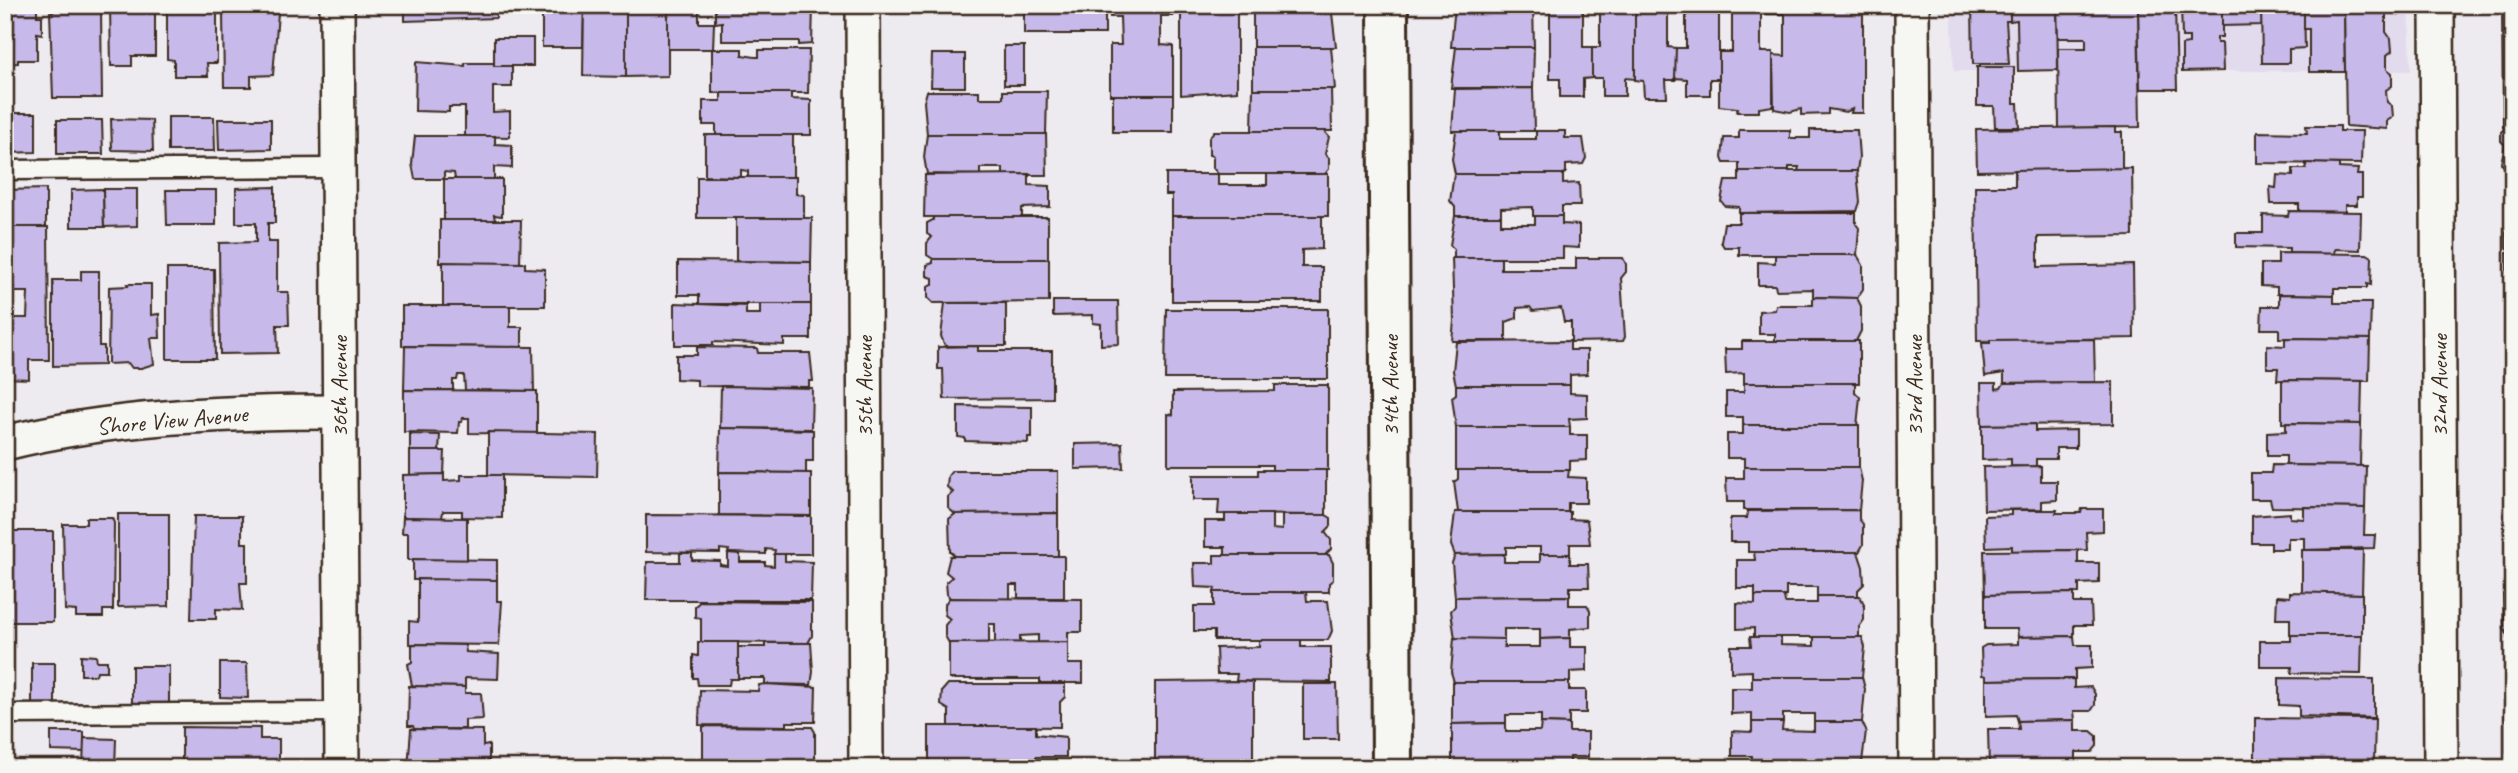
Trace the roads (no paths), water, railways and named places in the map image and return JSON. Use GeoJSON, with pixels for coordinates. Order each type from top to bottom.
{"type":"FeatureCollection","features":[{"type":"Feature","properties":{"kind":"street","name":"36th Avenue"},"geometry":{"type":"LineString","coordinates":[[337,5],[342,768]]}},
{"type":"Feature","properties":{"kind":"street","name":"35th Avenue"},"geometry":{"type":"LineString","coordinates":[[863,5],[866,768]]}},
{"type":"Feature","properties":{"kind":"street","name":"34th Avenue"},"geometry":{"type":"LineString","coordinates":[[1388,5],[1392,768]]}},
{"type":"Feature","properties":{"kind":"street","name":"33rd Avenue"},"geometry":{"type":"LineString","coordinates":[[1912,5],[1916,768]]}},
{"type":"Feature","properties":{"kind":"street","name":"32nd Avenue"},"geometry":{"type":"LineString","coordinates":[[2437,5],[2441,768]]}},
{"type":"Feature","properties":{"kind":"street","name":"Shore View Avenue"},"geometry":{"type":"LineString","coordinates":[[5,443],[129,422],[196,415],[340,412]]}},
{"type":"Feature","properties":{"kind":"lane"},"geometry":{"type":"LineString","coordinates":[[5,170],[338,168]]}},
{"type":"Feature","properties":{"kind":"lane"},"geometry":{"type":"LineString","coordinates":[[5,714],[341,712]]}}]}
